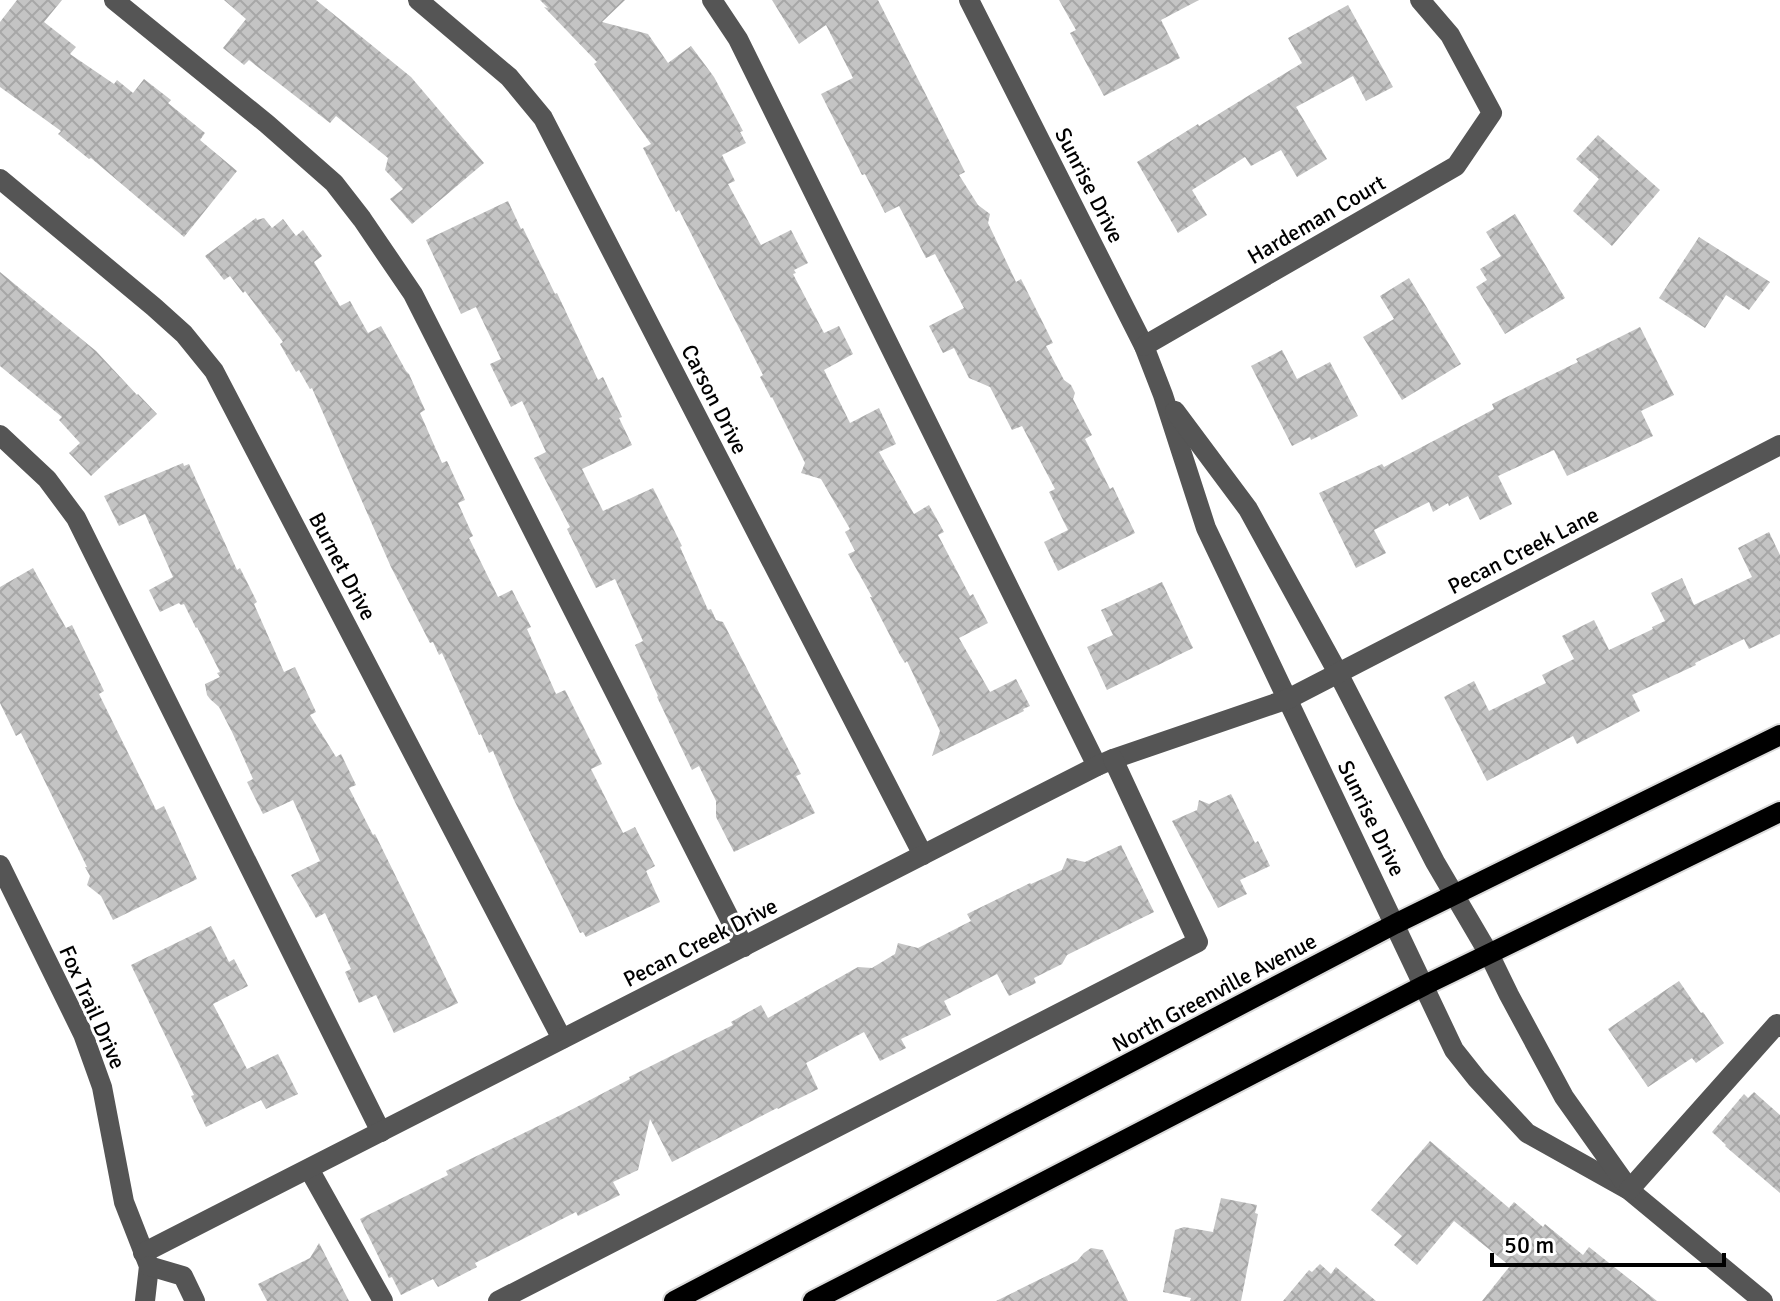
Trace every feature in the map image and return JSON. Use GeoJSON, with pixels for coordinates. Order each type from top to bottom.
{"type":"FeatureCollection","features":[{"type":"Feature","properties":{"kind":"main road","name":"North Greenville Avenue"},"geometry":{"type":"LineString","coordinates":[[674,1301],[1395,924],[1780,735]]}},
{"type":"Feature","properties":{"kind":"main road"},"geometry":{"type":"LineString","coordinates":[[813,1301],[1425,985],[1780,812]]}},
{"type":"Feature","properties":{"kind":"street"},"geometry":{"type":"LineString","coordinates":[[114,0],[267,124],[334,183],[413,294],[744,947]]}},
{"type":"Feature","properties":{"kind":"street","name":"Carson Drive"},"geometry":{"type":"LineString","coordinates":[[418,0],[509,77],[543,118],[923,855]]}},
{"type":"Feature","properties":{"kind":"street"},"geometry":{"type":"LineString","coordinates":[[498,1301],[1198,942],[738,39],[712,0]]}},
{"type":"Feature","properties":{"kind":"street","name":"Sunrise Drive"},"geometry":{"type":"LineString","coordinates":[[969,0],[1144,346],[1206,528],[1454,1050],[1527,1133],[1629,1190],[1763,1301]]}},
{"type":"Feature","properties":{"kind":"street","name":"Hardeman Court"},"geometry":{"type":"LineString","coordinates":[[1144,346],[1456,166],[1492,113],[1450,35],[1420,0]]}},
{"type":"Feature","properties":{"kind":"street","name":"Burnet Drive"},"geometry":{"type":"LineString","coordinates":[[0,179],[154,307],[184,334],[214,371],[562,1039]]}},
{"type":"Feature","properties":{"kind":"street","name":"Sunrise Drive"},"geometry":{"type":"LineString","coordinates":[[1163,395],[1248,509],[1564,1097],[1629,1190]]}},
{"type":"Feature","properties":{"kind":"street"},"geometry":{"type":"LineString","coordinates":[[0,435],[47,479],[76,518],[381,1132]]}},
{"type":"Feature","properties":{"kind":"street","name":"Pecan Creek Lane"},"geometry":{"type":"LineString","coordinates":[[1288,699],[1780,445]]}},
{"type":"Feature","properties":{"kind":"street","name":"Pecan Creek Drive"},"geometry":{"type":"LineString","coordinates":[[146,1259],[309,1169],[1105,763],[1288,699]]}},
{"type":"Feature","properties":{"kind":"street","name":"Fox Trail Drive"},"geometry":{"type":"LineString","coordinates":[[0,865],[83,1034],[102,1087],[124,1202],[146,1259],[145,1301]]}},
{"type":"Feature","properties":{"kind":"street"},"geometry":{"type":"LineString","coordinates":[[1629,1190],[1777,1024],[1780,1027]]}},
{"type":"Feature","properties":{"kind":"street"},"geometry":{"type":"LineString","coordinates":[[309,1169],[383,1301]]}},
{"type":"Feature","properties":{"kind":"street"},"geometry":{"type":"LineString","coordinates":[[146,1259],[183,1276],[195,1301]]}},
{"type":"Feature","properties":{"kind":"building"},"geometry":{"type":"Polygon","coordinates":[[[17,0],[62,0],[44,22],[76,47],[70,54],[114,84],[117,80],[133,93],[144,79],[205,133],[200,140],[237,171],[184,237],[58,134],[61,131],[0,87],[0,22],[17,0]]]}},
{"type":"Feature","properties":{"kind":"building"},"geometry":{"type":"Polygon","coordinates":[[[224,0],[316,0],[411,77],[484,163],[412,224],[390,199],[403,189],[385,170],[388,158],[336,116],[330,123],[249,60],[244,65],[223,48],[246,19],[224,0]]]}},
{"type":"Feature","properties":{"kind":"building"},"geometry":{"type":"Polygon","coordinates":[[[540,0],[625,0],[602,22],[648,34],[668,63],[691,46],[714,77],[743,131],[740,132],[746,143],[722,155],[735,181],[728,184],[761,245],[791,230],[808,263],[794,270],[796,273],[793,274],[824,333],[839,326],[853,354],[824,370],[850,423],[879,408],[896,444],[879,452],[914,514],[929,505],[944,532],[938,535],[988,623],[959,638],[990,692],[1016,679],[1030,706],[1024,711],[932,756],[940,731],[907,661],[905,663],[900,655],[848,554],[855,551],[845,532],[850,529],[821,479],[801,473],[805,463],[760,377],[763,375],[679,210],[676,212],[643,148],[651,144],[594,64],[597,62],[540,0]]]}},
{"type":"Feature","properties":{"kind":"building"},"geometry":{"type":"Polygon","coordinates":[[[772,0],[878,0],[965,172],[959,175],[978,205],[990,214],[988,223],[1016,282],[1021,279],[1053,343],[1046,346],[1064,380],[1071,385],[1075,393],[1073,399],[1092,435],[1085,439],[1135,533],[1058,571],[1044,542],[1068,530],[1049,492],[1055,489],[1022,426],[1012,430],[990,387],[969,378],[954,348],[943,353],[929,326],[964,308],[935,254],[926,258],[899,206],[885,213],[821,94],[853,78],[826,25],[799,44],[772,0]]]}},
{"type":"Feature","properties":{"kind":"building"},"geometry":{"type":"Polygon","coordinates":[[[1059,0],[1199,0],[1161,20],[1180,58],[1104,96],[1070,33],[1076,30],[1059,0]]]}},
{"type":"Feature","properties":{"kind":"building"},"geometry":{"type":"Polygon","coordinates":[[[1348,5],[1393,87],[1366,101],[1353,76],[1296,107],[1327,159],[1297,177],[1281,150],[1251,166],[1245,157],[1192,190],[1207,215],[1178,233],[1137,162],[1302,63],[1288,38],[1348,5]]]}},
{"type":"Feature","properties":{"kind":"building"},"geometry":{"type":"Polygon","coordinates":[[[1598,135],[1660,190],[1612,246],[1573,211],[1599,179],[1576,159],[1598,135]]]}},
{"type":"Feature","properties":{"kind":"building"},"geometry":{"type":"Polygon","coordinates":[[[508,201],[557,293],[598,380],[603,377],[632,445],[582,469],[603,511],[653,488],[682,546],[708,610],[711,609],[716,620],[723,622],[801,774],[796,776],[815,813],[734,852],[716,817],[716,801],[699,766],[692,770],[657,697],[635,645],[643,641],[615,579],[596,588],[567,529],[570,527],[534,458],[546,452],[522,401],[511,407],[490,364],[501,359],[476,307],[461,314],[426,240],[508,201]]]}},
{"type":"Feature","properties":{"kind":"building"},"geometry":{"type":"Polygon","coordinates":[[[1515,214],[1565,298],[1505,334],[1476,287],[1487,280],[1480,269],[1501,256],[1486,232],[1515,214]]]}},
{"type":"Feature","properties":{"kind":"building"},"geometry":{"type":"Polygon","coordinates":[[[256,218],[264,218],[272,228],[283,219],[296,236],[303,230],[322,256],[314,262],[340,306],[350,301],[368,333],[381,326],[409,374],[425,410],[420,413],[442,463],[447,461],[465,500],[458,503],[473,536],[469,538],[498,597],[512,590],[531,627],[527,629],[556,694],[565,690],[602,764],[591,769],[623,833],[635,827],[655,866],[646,871],[660,902],[586,937],[583,932],[580,933],[493,751],[489,753],[479,735],[442,653],[439,655],[433,642],[430,643],[391,567],[312,388],[299,370],[296,372],[280,344],[283,342],[245,291],[243,293],[230,276],[224,280],[205,256],[256,218]]]}},
{"type":"Feature","properties":{"kind":"building"},"geometry":{"type":"Polygon","coordinates":[[[1699,237],[1770,282],[1749,310],[1726,295],[1705,328],[1659,298],[1699,237]]]}},
{"type":"Feature","properties":{"kind":"building"},"geometry":{"type":"Polygon","coordinates":[[[0,272],[96,351],[157,414],[91,476],[69,453],[80,443],[59,420],[62,417],[0,366],[0,272]]]}},
{"type":"Feature","properties":{"kind":"building"},"geometry":{"type":"Polygon","coordinates":[[[1409,278],[1461,364],[1402,400],[1363,337],[1394,319],[1380,296],[1409,278]]]}},
{"type":"Feature","properties":{"kind":"building"},"geometry":{"type":"Polygon","coordinates":[[[1640,327],[1674,395],[1641,411],[1653,436],[1567,476],[1554,450],[1498,476],[1512,504],[1480,520],[1468,496],[1433,512],[1429,502],[1374,530],[1386,553],[1356,568],[1319,493],[1382,464],[1384,467],[1494,409],[1492,404],[1578,362],[1576,359],[1640,327]]]}},
{"type":"Feature","properties":{"kind":"building"},"geometry":{"type":"Polygon","coordinates":[[[1282,350],[1297,379],[1330,362],[1358,416],[1311,440],[1310,437],[1292,446],[1251,366],[1282,350]]]}},
{"type":"Feature","properties":{"kind":"building"},"geometry":{"type":"Polygon","coordinates":[[[183,463],[184,466],[189,464],[237,570],[240,568],[257,602],[254,604],[284,672],[295,667],[316,712],[310,715],[336,757],[341,754],[356,785],[349,788],[458,1003],[394,1033],[376,995],[359,1003],[345,972],[351,969],[325,913],[316,918],[291,875],[320,861],[293,800],[263,814],[247,782],[253,779],[232,732],[219,707],[207,695],[205,684],[220,677],[217,673],[220,672],[184,604],[179,603],[160,612],[149,590],[173,577],[145,514],[119,526],[104,496],[183,463]]]}},
{"type":"Feature","properties":{"kind":"building"},"geometry":{"type":"Polygon","coordinates":[[[1769,532],[1780,555],[1780,634],[1749,649],[1744,639],[1695,663],[1632,695],[1640,711],[1577,744],[1573,736],[1487,781],[1444,697],[1474,681],[1489,711],[1546,683],[1542,675],[1574,659],[1562,636],[1594,620],[1609,650],[1653,629],[1665,621],[1651,593],[1682,578],[1694,605],[1752,577],[1738,548],[1769,532]]]}},
{"type":"Feature","properties":{"kind":"building"},"geometry":{"type":"Polygon","coordinates":[[[33,568],[66,628],[72,625],[104,691],[99,694],[156,810],[164,806],[197,879],[113,920],[101,896],[87,885],[90,876],[87,867],[21,733],[16,736],[0,703],[0,587],[33,568]]]}},
{"type":"Feature","properties":{"kind":"building"},"geometry":{"type":"Polygon","coordinates":[[[1162,582],[1193,648],[1107,690],[1087,647],[1113,635],[1101,610],[1162,582]]]}},
{"type":"Feature","properties":{"kind":"building"},"geometry":{"type":"Polygon","coordinates":[[[1231,794],[1270,866],[1240,880],[1247,894],[1218,908],[1172,821],[1197,810],[1199,800],[1209,804],[1231,794]]]}},
{"type":"Feature","properties":{"kind":"building"},"geometry":{"type":"Polygon","coordinates":[[[1121,845],[1154,912],[1067,955],[1062,964],[1034,978],[1036,983],[1009,996],[997,974],[944,1001],[951,1015],[901,1039],[906,1048],[880,1061],[864,1032],[806,1063],[818,1089],[672,1162],[650,1119],[638,1170],[613,1182],[620,1195],[578,1216],[576,1212],[475,1263],[477,1267],[438,1287],[433,1279],[401,1295],[392,1277],[389,1278],[360,1219],[448,1175],[446,1171],[733,1025],[731,1022],[761,1005],[768,1018],[858,967],[872,968],[895,954],[898,943],[918,948],[971,921],[967,914],[1062,870],[1067,858],[1085,862],[1121,845]]]}},
{"type":"Feature","properties":{"kind":"building"},"geometry":{"type":"Polygon","coordinates":[[[211,926],[229,962],[234,959],[248,986],[213,1004],[247,1069],[278,1054],[298,1094],[266,1109],[261,1100],[206,1127],[191,1096],[194,1095],[131,965],[211,926]]]}},
{"type":"Feature","properties":{"kind":"building"},"geometry":{"type":"Polygon","coordinates":[[[1679,981],[1724,1043],[1696,1063],[1692,1058],[1648,1087],[1608,1029],[1679,981]]]}},
{"type":"Feature","properties":{"kind":"building"},"geometry":{"type":"Polygon","coordinates":[[[1754,1092],[1780,1115],[1780,1193],[1712,1132],[1744,1094],[1748,1098],[1754,1092]]]}},
{"type":"Feature","properties":{"kind":"building"},"geometry":{"type":"Polygon","coordinates":[[[1430,1141],[1509,1208],[1514,1202],[1583,1255],[1589,1247],[1657,1301],[1482,1301],[1510,1266],[1454,1221],[1417,1265],[1394,1245],[1402,1236],[1371,1210],[1430,1141]]]}},
{"type":"Feature","properties":{"kind":"building"},"geometry":{"type":"Polygon","coordinates":[[[1221,1198],[1257,1205],[1255,1213],[1258,1214],[1241,1301],[1190,1301],[1191,1298],[1163,1292],[1175,1230],[1184,1227],[1213,1232],[1221,1198]]]}},
{"type":"Feature","properties":{"kind":"building"},"geometry":{"type":"Polygon","coordinates":[[[319,1243],[349,1301],[267,1301],[258,1284],[310,1258],[319,1243]]]}},
{"type":"Feature","properties":{"kind":"building"},"geometry":{"type":"Polygon","coordinates":[[[1091,1248],[1103,1250],[1128,1301],[996,1301],[1077,1261],[1091,1248]]]}},
{"type":"Feature","properties":{"kind":"building"},"geometry":{"type":"Polygon","coordinates":[[[1320,1264],[1331,1274],[1336,1267],[1376,1301],[1283,1301],[1309,1270],[1312,1272],[1320,1264]]]}}]}
